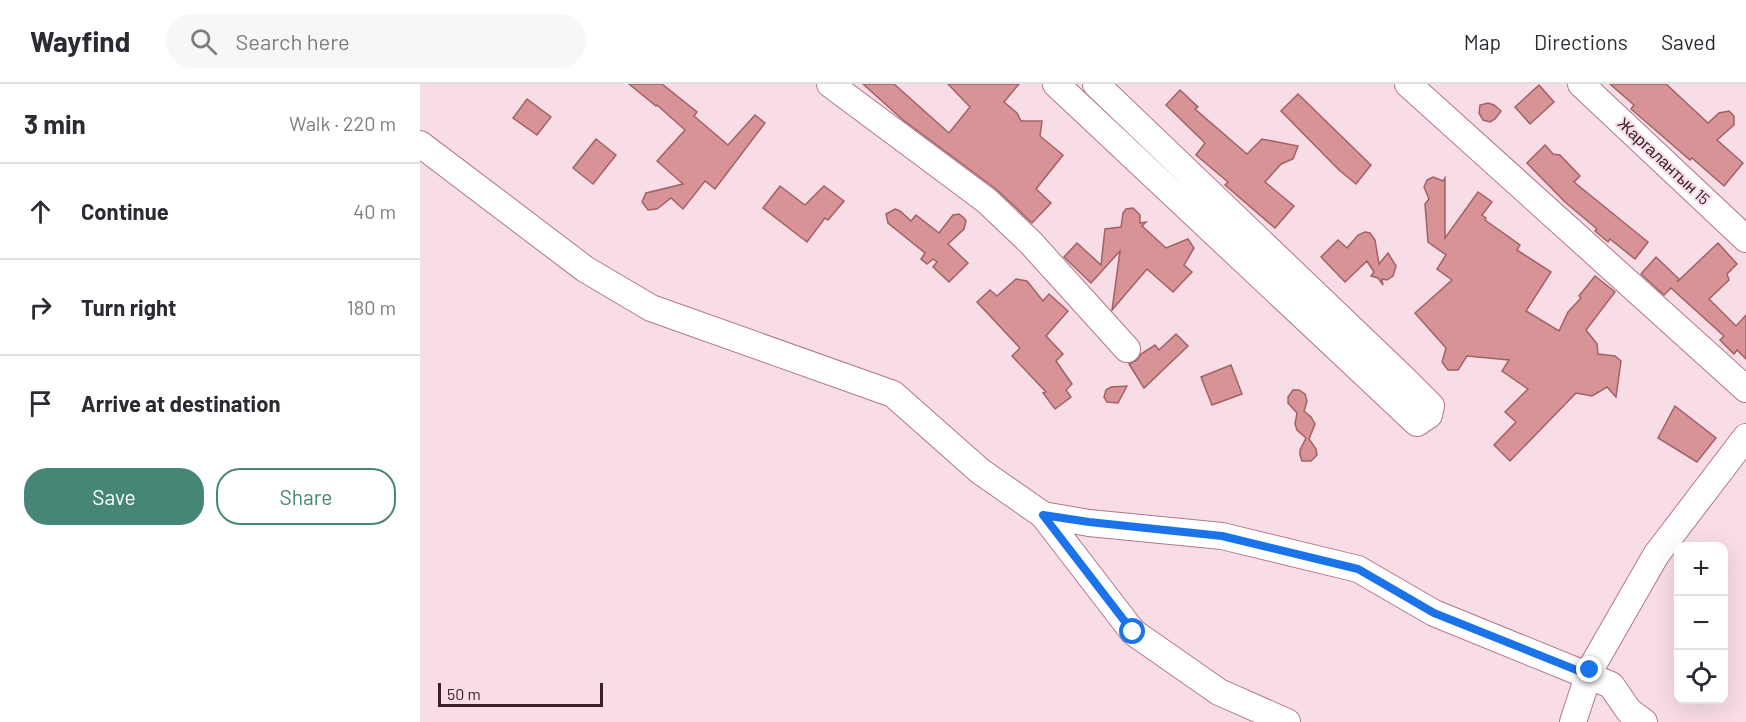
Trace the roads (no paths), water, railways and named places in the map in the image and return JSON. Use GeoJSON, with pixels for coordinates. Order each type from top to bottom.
{"type":"FeatureCollection","features":[{"type":"Feature","properties":{"kind":"street"},"geometry":{"type":"LineString","coordinates":[[830,84],[987,201],[1031,243],[1127,349]]}},
{"type":"Feature","properties":{"kind":"street"},"geometry":{"type":"LineString","coordinates":[[1056,84],[1417,423],[1430,415],[1431,406],[1411,386],[1096,84]]}},
{"type":"Feature","properties":{"kind":"street"},"geometry":{"type":"LineString","coordinates":[[1408,84],[1746,389]]}},
{"type":"Feature","properties":{"kind":"street","name":"Жаргалантын 15"},"geometry":{"type":"LineString","coordinates":[[1581,84],[1746,239]]}},
{"type":"Feature","properties":{"kind":"street"},"geometry":{"type":"LineString","coordinates":[[420,144],[585,269],[651,308],[893,394],[980,471],[1043,515],[1133,632],[1219,692],[1287,722]]}},
{"type":"Feature","properties":{"kind":"street"},"geometry":{"type":"LineString","coordinates":[[1573,722],[1589,675],[1656,555],[1746,437]]}},
{"type":"Feature","properties":{"kind":"street"},"geometry":{"type":"LineString","coordinates":[[1043,515],[1222,536],[1358,569],[1434,613],[1611,685],[1629,711],[1644,722]]}}]}
